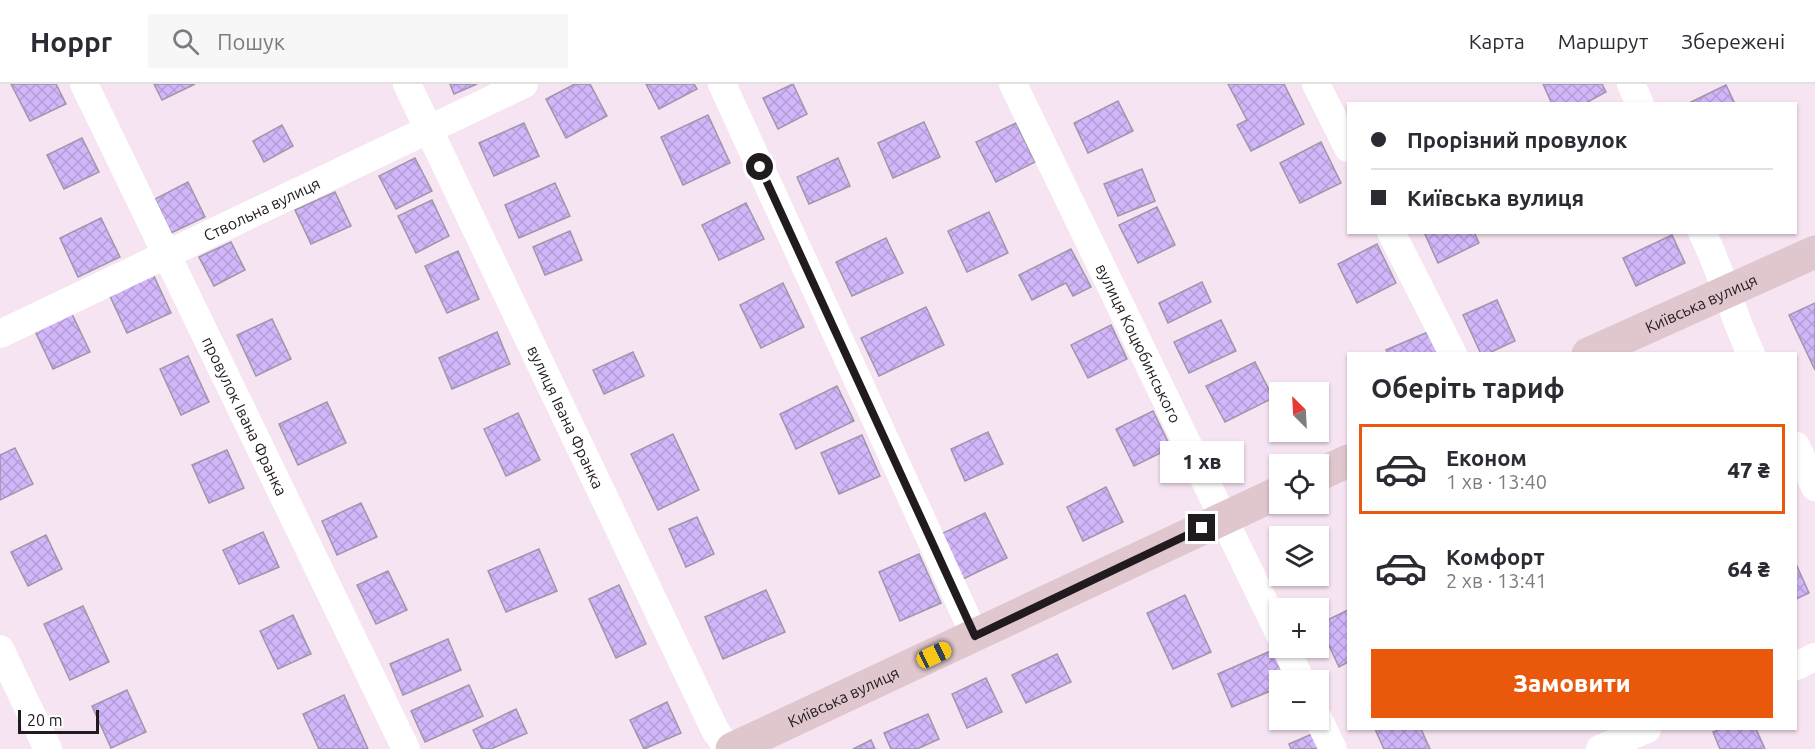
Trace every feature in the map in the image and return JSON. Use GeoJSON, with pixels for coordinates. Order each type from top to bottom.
{"type":"FeatureCollection","features":[{"type":"Feature","properties":{"kind":"street","name":"провулок Івана Франка"},"geometry":{"type":"LineString","coordinates":[[84,84],[406,749]]}},
{"type":"Feature","properties":{"kind":"street","name":"вулиця Івана Франка"},"geometry":{"type":"LineString","coordinates":[[407,84],[715,730],[730,749]]}},
{"type":"Feature","properties":{"kind":"street","name":"Ствольна вулиця"},"geometry":{"type":"LineString","coordinates":[[0,334],[524,84]]}},
{"type":"Feature","properties":{"kind":"street"},"geometry":{"type":"LineString","coordinates":[[722,84],[975,636]]}},
{"type":"Feature","properties":{"kind":"street","name":"вулиця Коцюбинського"},"geometry":{"type":"LineString","coordinates":[[1013,84],[1269,612]]}},
{"type":"Feature","properties":{"kind":"street"},"geometry":{"type":"LineString","coordinates":[[1316,84],[1347,146]]}},
{"type":"Feature","properties":{"kind":"street"},"geometry":{"type":"LineString","coordinates":[[1630,84],[1639,102]]}},
{"type":"Feature","properties":{"kind":"street"},"geometry":{"type":"LineString","coordinates":[[1392,234],[1452,352]]}},
{"type":"Feature","properties":{"kind":"street"},"geometry":{"type":"LineString","coordinates":[[1703,234],[1750,352]]}},
{"type":"Feature","properties":{"kind":"street","name":"Київська вулиця"},"geometry":{"type":"LineString","coordinates":[[1593,352],[1815,252]]}},
{"type":"Feature","properties":{"kind":"street"},"geometry":{"type":"LineString","coordinates":[[1797,448],[1815,487]]}},
{"type":"Feature","properties":{"kind":"street"},"geometry":{"type":"LineString","coordinates":[[1329,470],[1347,461]]}},
{"type":"Feature","properties":{"kind":"street","name":"Київська вулиця"},"geometry":{"type":"LineString","coordinates":[[730,749],[1269,497]]}},
{"type":"Feature","properties":{"kind":"street"},"geometry":{"type":"LineString","coordinates":[[0,649],[48,749]]}},
{"type":"Feature","properties":{"kind":"street"},"geometry":{"type":"LineString","coordinates":[[1797,666],[1815,657]]}},
{"type":"Feature","properties":{"kind":"street"},"geometry":{"type":"LineString","coordinates":[[1324,730],[1333,749]]}},
{"type":"Feature","properties":{"kind":"street"},"geometry":{"type":"LineString","coordinates":[[1600,749],[1645,730]]}},
{"type":"Feature","properties":{"kind":"building"},"geometry":{"type":"Polygon","coordinates":[[[11,84],[56,84],[66,104],[30,121],[11,84]]]}},
{"type":"Feature","properties":{"kind":"building"},"geometry":{"type":"Polygon","coordinates":[[[154,84],[195,84],[162,100],[154,84]]]}},
{"type":"Feature","properties":{"kind":"building"},"geometry":{"type":"Polygon","coordinates":[[[450,84],[477,84],[454,94],[450,84]]]}},
{"type":"Feature","properties":{"kind":"building"},"geometry":{"type":"Polygon","coordinates":[[[575,84],[590,84],[607,116],[566,138],[546,99],[575,84]]]}},
{"type":"Feature","properties":{"kind":"building"},"geometry":{"type":"Polygon","coordinates":[[[646,84],[694,84],[697,89],[659,109],[646,84]]]}},
{"type":"Feature","properties":{"kind":"building"},"geometry":{"type":"Polygon","coordinates":[[[793,84],[807,114],[778,129],[763,98],[793,84]]]}},
{"type":"Feature","properties":{"kind":"building"},"geometry":{"type":"Polygon","coordinates":[[[1228,84],[1284,84],[1304,124],[1251,151],[1237,125],[1247,120],[1228,84]]]}},
{"type":"Feature","properties":{"kind":"building"},"geometry":{"type":"Polygon","coordinates":[[[1543,84],[1602,84],[1606,92],[1588,102],[1551,102],[1543,84]]]}},
{"type":"Feature","properties":{"kind":"building"},"geometry":{"type":"Polygon","coordinates":[[[1726,85],[1734,102],[1691,102],[1726,85]]]}},
{"type":"Feature","properties":{"kind":"building"},"geometry":{"type":"Polygon","coordinates":[[[1118,101],[1133,131],[1088,153],[1074,123],[1118,101]]]}},
{"type":"Feature","properties":{"kind":"building"},"geometry":{"type":"Polygon","coordinates":[[[708,115],[730,163],[683,185],[661,137],[708,115]]]}},
{"type":"Feature","properties":{"kind":"building"},"geometry":{"type":"Polygon","coordinates":[[[924,122],[940,157],[893,178],[878,143],[924,122]]]}},
{"type":"Feature","properties":{"kind":"building"},"geometry":{"type":"Polygon","coordinates":[[[524,123],[539,156],[494,176],[479,143],[524,123]]]}},
{"type":"Feature","properties":{"kind":"building"},"geometry":{"type":"Polygon","coordinates":[[[1016,123],[1035,162],[996,182],[976,142],[1016,123]]]}},
{"type":"Feature","properties":{"kind":"building"},"geometry":{"type":"Polygon","coordinates":[[[282,125],[293,146],[264,162],[253,141],[282,125]]]}},
{"type":"Feature","properties":{"kind":"building"},"geometry":{"type":"Polygon","coordinates":[[[82,138],[99,172],[64,189],[47,155],[82,138]]]}},
{"type":"Feature","properties":{"kind":"building"},"geometry":{"type":"Polygon","coordinates":[[[1321,142],[1341,183],[1300,203],[1280,163],[1321,142]]]}},
{"type":"Feature","properties":{"kind":"building"},"geometry":{"type":"Polygon","coordinates":[[[415,158],[432,191],[396,209],[379,176],[415,158]]]}},
{"type":"Feature","properties":{"kind":"building"},"geometry":{"type":"Polygon","coordinates":[[[838,158],[850,186],[809,204],[797,177],[838,158]]]}},
{"type":"Feature","properties":{"kind":"building"},"geometry":{"type":"Polygon","coordinates":[[[1142,169],[1155,201],[1118,216],[1104,184],[1142,169]]]}},
{"type":"Feature","properties":{"kind":"building"},"geometry":{"type":"Polygon","coordinates":[[[188,182],[205,217],[171,233],[155,199],[188,182]]]}},
{"type":"Feature","properties":{"kind":"building"},"geometry":{"type":"Polygon","coordinates":[[[555,183],[570,216],[519,238],[505,205],[555,183]]]}},
{"type":"Feature","properties":{"kind":"building"},"geometry":{"type":"Polygon","coordinates":[[[335,192],[351,226],[311,244],[295,210],[335,192]]]}},
{"type":"Feature","properties":{"kind":"building"},"geometry":{"type":"Polygon","coordinates":[[[432,200],[449,236],[416,253],[398,216],[432,200]]]}},
{"type":"Feature","properties":{"kind":"building"},"geometry":{"type":"Polygon","coordinates":[[[746,203],[764,239],[719,260],[702,225],[746,203]]]}},
{"type":"Feature","properties":{"kind":"building"},"geometry":{"type":"Polygon","coordinates":[[[1157,207],[1175,245],[1138,263],[1119,225],[1157,207]]]}},
{"type":"Feature","properties":{"kind":"building"},"geometry":{"type":"Polygon","coordinates":[[[989,212],[1008,253],[967,272],[948,231],[989,212]]]}},
{"type":"Feature","properties":{"kind":"building"},"geometry":{"type":"Polygon","coordinates":[[[101,218],[120,257],[78,277],[60,238],[101,218]]]}},
{"type":"Feature","properties":{"kind":"building"},"geometry":{"type":"Polygon","coordinates":[[[570,231],[582,260],[545,275],[533,247],[570,231]]]}},
{"type":"Feature","properties":{"kind":"building"},"geometry":{"type":"Polygon","coordinates":[[[1425,234],[1475,234],[1479,243],[1438,263],[1425,234]]]}},
{"type":"Feature","properties":{"kind":"building"},"geometry":{"type":"Polygon","coordinates":[[[1672,235],[1685,263],[1636,286],[1623,258],[1672,235]]]}},
{"type":"Feature","properties":{"kind":"building"},"geometry":{"type":"Polygon","coordinates":[[[886,238],[903,273],[852,296],[836,262],[886,238]]]}},
{"type":"Feature","properties":{"kind":"building"},"geometry":{"type":"Polygon","coordinates":[[[231,242],[245,270],[214,286],[199,257],[231,242]]]}},
{"type":"Feature","properties":{"kind":"building"},"geometry":{"type":"Polygon","coordinates":[[[1377,244],[1396,283],[1357,303],[1338,264],[1377,244]]]}},
{"type":"Feature","properties":{"kind":"building"},"geometry":{"type":"Polygon","coordinates":[[[1071,249],[1091,287],[1073,296],[1066,283],[1032,300],[1019,275],[1071,249]]]}},
{"type":"Feature","properties":{"kind":"building"},"geometry":{"type":"Polygon","coordinates":[[[458,251],[479,299],[447,313],[425,266],[458,251]]]}},
{"type":"Feature","properties":{"kind":"building"},"geometry":{"type":"Polygon","coordinates":[[[153,274],[171,313],[127,333],[109,294],[153,274]]]}},
{"type":"Feature","properties":{"kind":"building"},"geometry":{"type":"Polygon","coordinates":[[[1202,282],[1211,302],[1168,323],[1159,303],[1202,282]]]}},
{"type":"Feature","properties":{"kind":"building"},"geometry":{"type":"Polygon","coordinates":[[[783,283],[804,327],[761,348],[740,305],[783,283]]]}},
{"type":"Feature","properties":{"kind":"building"},"geometry":{"type":"Polygon","coordinates":[[[1497,300],[1515,341],[1491,352],[1480,352],[1463,315],[1497,300]]]}},
{"type":"Feature","properties":{"kind":"building"},"geometry":{"type":"Polygon","coordinates":[[[1815,303],[1815,370],[1789,315],[1815,303]]]}},
{"type":"Feature","properties":{"kind":"building"},"geometry":{"type":"Polygon","coordinates":[[[926,307],[944,345],[879,376],[861,338],[926,307]]]}},
{"type":"Feature","properties":{"kind":"building"},"geometry":{"type":"Polygon","coordinates":[[[72,314],[90,352],[53,369],[35,331],[72,314]]]}},
{"type":"Feature","properties":{"kind":"building"},"geometry":{"type":"Polygon","coordinates":[[[272,319],[291,359],[256,376],[237,335],[272,319]]]}},
{"type":"Feature","properties":{"kind":"building"},"geometry":{"type":"Polygon","coordinates":[[[1221,320],[1236,351],[1189,373],[1174,342],[1221,320]]]}},
{"type":"Feature","properties":{"kind":"building"},"geometry":{"type":"Polygon","coordinates":[[[1111,325],[1127,359],[1088,378],[1071,345],[1111,325]]]}},
{"type":"Feature","properties":{"kind":"building"},"geometry":{"type":"Polygon","coordinates":[[[497,332],[510,364],[452,389],[439,358],[497,332]]]}},
{"type":"Feature","properties":{"kind":"building"},"geometry":{"type":"Polygon","coordinates":[[[1428,332],[1437,352],[1387,352],[1386,350],[1428,332]]]}},
{"type":"Feature","properties":{"kind":"building"},"geometry":{"type":"Polygon","coordinates":[[[633,352],[644,376],[604,394],[593,370],[633,352]]]}},
{"type":"Feature","properties":{"kind":"building"},"geometry":{"type":"Polygon","coordinates":[[[188,356],[209,402],[181,415],[160,369],[188,356]]]}},
{"type":"Feature","properties":{"kind":"building"},"geometry":{"type":"Polygon","coordinates":[[[1255,362],[1269,390],[1269,400],[1225,422],[1206,386],[1255,362]]]}},
{"type":"Feature","properties":{"kind":"building"},"geometry":{"type":"Polygon","coordinates":[[[837,386],[854,421],[796,449],[780,414],[837,386]]]}},
{"type":"Feature","properties":{"kind":"building"},"geometry":{"type":"Polygon","coordinates":[[[327,402],[346,443],[298,465],[279,424],[327,402]]]}},
{"type":"Feature","properties":{"kind":"building"},"geometry":{"type":"Polygon","coordinates":[[[1153,411],[1171,448],[1134,466],[1116,429],[1153,411]]]}},
{"type":"Feature","properties":{"kind":"building"},"geometry":{"type":"Polygon","coordinates":[[[518,413],[540,460],[506,476],[484,429],[518,413]]]}},
{"type":"Feature","properties":{"kind":"building"},"geometry":{"type":"Polygon","coordinates":[[[988,432],[1003,464],[965,481],[951,449],[988,432]]]}},
{"type":"Feature","properties":{"kind":"building"},"geometry":{"type":"Polygon","coordinates":[[[673,434],[699,490],[658,510],[631,454],[673,434]]]}},
{"type":"Feature","properties":{"kind":"building"},"geometry":{"type":"Polygon","coordinates":[[[862,435],[880,476],[839,494],[821,453],[862,435]]]}},
{"type":"Feature","properties":{"kind":"building"},"geometry":{"type":"Polygon","coordinates":[[[15,448],[33,484],[0,500],[0,455],[15,448]]]}},
{"type":"Feature","properties":{"kind":"building"},"geometry":{"type":"Polygon","coordinates":[[[227,450],[244,488],[209,503],[192,465],[227,450]]]}},
{"type":"Feature","properties":{"kind":"building"},"geometry":{"type":"Polygon","coordinates":[[[1106,487],[1123,522],[1083,541],[1067,507],[1106,487]]]}},
{"type":"Feature","properties":{"kind":"building"},"geometry":{"type":"Polygon","coordinates":[[[361,503],[377,537],[337,555],[322,521],[361,503]]]}},
{"type":"Feature","properties":{"kind":"building"},"geometry":{"type":"Polygon","coordinates":[[[985,513],[1007,558],[963,579],[941,534],[985,513]]]}},
{"type":"Feature","properties":{"kind":"building"},"geometry":{"type":"Polygon","coordinates":[[[697,517],[714,554],[686,567],[669,529],[697,517]]]}},
{"type":"Feature","properties":{"kind":"building"},"geometry":{"type":"Polygon","coordinates":[[[263,532],[279,567],[239,584],[223,550],[263,532]]]}},
{"type":"Feature","properties":{"kind":"building"},"geometry":{"type":"Polygon","coordinates":[[[46,535],[62,569],[28,586],[11,552],[46,535]]]}},
{"type":"Feature","properties":{"kind":"building"},"geometry":{"type":"Polygon","coordinates":[[[539,549],[557,591],[506,612],[488,571],[539,549]]]}},
{"type":"Feature","properties":{"kind":"building"},"geometry":{"type":"Polygon","coordinates":[[[919,554],[941,603],[900,621],[879,572],[919,554]]]}},
{"type":"Feature","properties":{"kind":"building"},"geometry":{"type":"Polygon","coordinates":[[[1797,566],[1809,593],[1797,599],[1797,566]]]}},
{"type":"Feature","properties":{"kind":"building"},"geometry":{"type":"Polygon","coordinates":[[[388,571],[407,610],[376,624],[357,585],[388,571]]]}},
{"type":"Feature","properties":{"kind":"building"},"geometry":{"type":"Polygon","coordinates":[[[619,585],[646,644],[616,658],[589,599],[619,585]]]}},
{"type":"Feature","properties":{"kind":"building"},"geometry":{"type":"Polygon","coordinates":[[[766,590],[785,632],[723,659],[705,617],[766,590]]]}},
{"type":"Feature","properties":{"kind":"building"},"geometry":{"type":"Polygon","coordinates":[[[1185,595],[1211,652],[1173,669],[1147,613],[1185,595]]]}},
{"type":"Feature","properties":{"kind":"building"},"geometry":{"type":"Polygon","coordinates":[[[83,606],[109,662],[70,680],[44,624],[83,606]]]}},
{"type":"Feature","properties":{"kind":"building"},"geometry":{"type":"Polygon","coordinates":[[[1347,610],[1347,663],[1339,667],[1329,646],[1329,619],[1347,610]]]}},
{"type":"Feature","properties":{"kind":"building"},"geometry":{"type":"Polygon","coordinates":[[[293,615],[311,654],[278,669],[260,631],[293,615]]]}},
{"type":"Feature","properties":{"kind":"building"},"geometry":{"type":"Polygon","coordinates":[[[448,639],[461,670],[403,695],[390,664],[448,639]]]}},
{"type":"Feature","properties":{"kind":"building"},"geometry":{"type":"Polygon","coordinates":[[[1269,652],[1269,658],[1276,658],[1281,670],[1269,670],[1269,692],[1232,707],[1218,674],[1269,652]]]}},
{"type":"Feature","properties":{"kind":"building"},"geometry":{"type":"Polygon","coordinates":[[[1057,654],[1071,682],[1026,703],[1012,675],[1057,654]]]}},
{"type":"Feature","properties":{"kind":"building"},"geometry":{"type":"Polygon","coordinates":[[[986,678],[1002,712],[967,728],[952,694],[986,678]]]}},
{"type":"Feature","properties":{"kind":"building"},"geometry":{"type":"Polygon","coordinates":[[[469,685],[483,716],[425,742],[411,711],[469,685]]]}},
{"type":"Feature","properties":{"kind":"building"},"geometry":{"type":"Polygon","coordinates":[[[127,690],[146,732],[111,748],[92,706],[127,690]]]}},
{"type":"Feature","properties":{"kind":"building"},"geometry":{"type":"Polygon","coordinates":[[[344,695],[368,749],[319,749],[303,714],[344,695]]]}},
{"type":"Feature","properties":{"kind":"building"},"geometry":{"type":"Polygon","coordinates":[[[667,702],[681,733],[644,749],[630,720],[667,702]]]}},
{"type":"Feature","properties":{"kind":"building"},"geometry":{"type":"Polygon","coordinates":[[[516,709],[527,733],[491,749],[482,749],[473,730],[516,709]]]}},
{"type":"Feature","properties":{"kind":"building"},"geometry":{"type":"Polygon","coordinates":[[[928,714],[939,739],[917,749],[891,749],[884,733],[928,714]]]}},
{"type":"Feature","properties":{"kind":"building"},"geometry":{"type":"Polygon","coordinates":[[[1375,730],[1421,730],[1430,749],[1384,749],[1375,730]]]}},
{"type":"Feature","properties":{"kind":"building"},"geometry":{"type":"Polygon","coordinates":[[[1756,730],[1765,749],[1720,749],[1713,732],[1756,730]]]}},
{"type":"Feature","properties":{"kind":"building"},"geometry":{"type":"Polygon","coordinates":[[[1312,734],[1318,749],[1291,749],[1289,744],[1312,734]]]}},
{"type":"Feature","properties":{"kind":"building"},"geometry":{"type":"Polygon","coordinates":[[[871,740],[875,749],[853,749],[871,740]]]}},
{"type":"Feature","properties":{"kind":"route"},"geometry":{"type":"LineString","coordinates":[[760,167],[975,636],[1202,528]]}}]}
